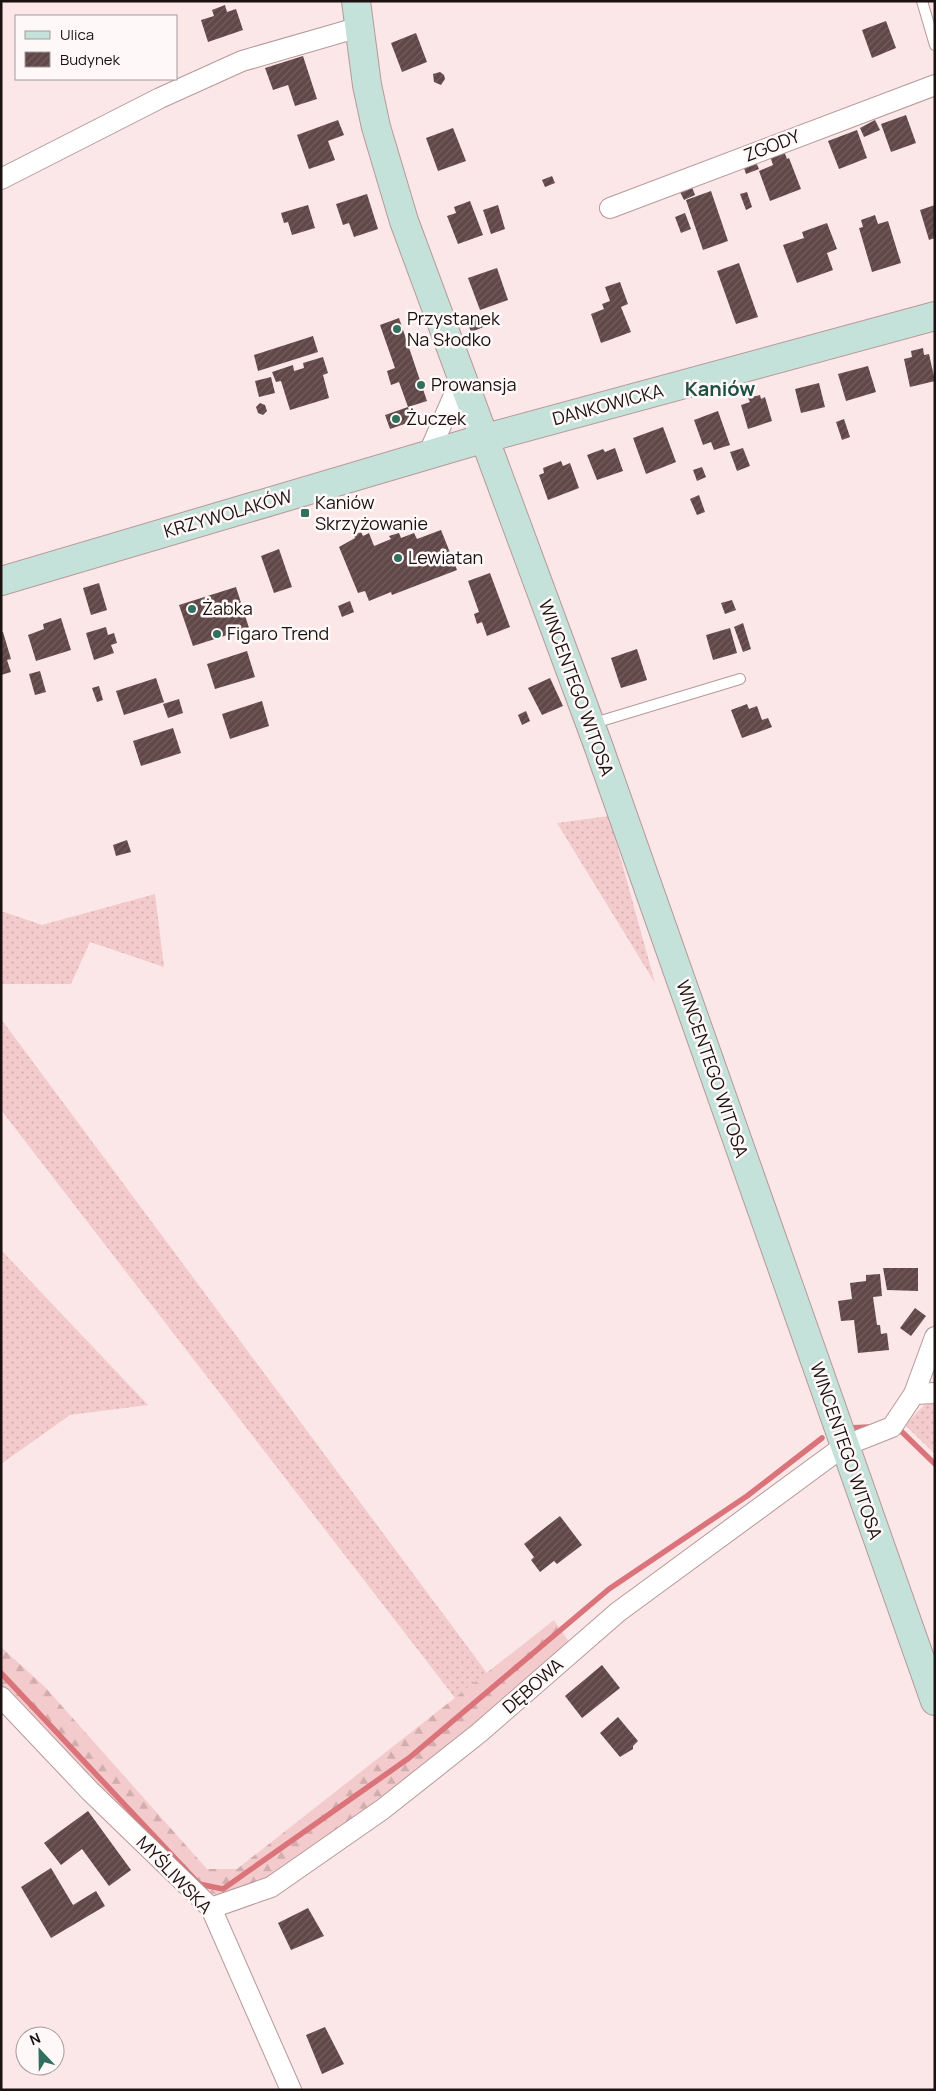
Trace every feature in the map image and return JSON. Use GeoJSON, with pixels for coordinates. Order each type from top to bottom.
{"type":"FeatureCollection","features":[{"type":"Feature","properties":{"kind":"street","name":"WINCENTEGO WITOSA"},"geometry":{"type":"LineString","coordinates":[[356,1],[367,85],[376,127],[404,221],[590,724],[935,1702]]}},
{"type":"Feature","properties":{"kind":"street"},"geometry":{"type":"LineString","coordinates":[[1,180],[160,98],[242,62],[346,31],[360,29]]}},
{"type":"Feature","properties":{"kind":"street","name":"ZGODY"},"geometry":{"type":"LineString","coordinates":[[610,208],[935,84]]}},
{"type":"Feature","properties":{"kind":"street","name":"DANKOWICKA"},"geometry":{"type":"LineString","coordinates":[[484,439],[935,316]]}},
{"type":"Feature","properties":{"kind":"street"},"geometry":{"type":"LineString","coordinates":[[428,455],[462,378]]}},
{"type":"Feature","properties":{"kind":"street","name":"KRZYWOLAKÓW"},"geometry":{"type":"LineString","coordinates":[[1,580],[484,439]]}},
{"type":"Feature","properties":{"kind":"street","name":"DĘBOWA"},"geometry":{"type":"LineString","coordinates":[[211,1908],[271,1887],[383,1809],[479,1733],[618,1612],[844,1446],[892,1427],[914,1394],[935,1337]]}},
{"type":"Feature","properties":{"kind":"street"},"geometry":{"type":"LineString","coordinates":[[914,1394],[935,1393]]}},
{"type":"Feature","properties":{"kind":"street","name":"MYŚLIWSKA"},"geometry":{"type":"LineString","coordinates":[[1,1697],[90,1791],[211,1908],[291,2090]]}},
{"type":"Feature","properties":{"kind":"lane"},"geometry":{"type":"LineString","coordinates":[[922,1],[935,45]]}},
{"type":"Feature","properties":{"kind":"lane"},"geometry":{"type":"LineString","coordinates":[[590,724],[740,679]]}},
{"type":"Feature","properties":{"kind":"green space"},"geometry":{"type":"Polygon","coordinates":[[[609,816],[655,983],[557,823],[609,816]]]}},
{"type":"Feature","properties":{"kind":"green space"},"geometry":{"type":"Polygon","coordinates":[[[155,894],[164,967],[90,942],[71,984],[1,984],[1,911],[42,925],[155,894]]]}},
{"type":"Feature","properties":{"kind":"green space"},"geometry":{"type":"Polygon","coordinates":[[[1,1019],[487,1673],[455,1698],[1,1110],[1,1019]]]}},
{"type":"Feature","properties":{"kind":"green space"},"geometry":{"type":"Polygon","coordinates":[[[1,1250],[148,1405],[70,1415],[1,1464],[1,1250]]]}},
{"type":"Feature","properties":{"kind":"green space"},"geometry":{"type":"Polygon","coordinates":[[[927,1402],[935,1402],[935,1454],[905,1425],[927,1402]]]}},
{"type":"Feature","properties":{"kind":"green space"},"geometry":{"type":"Polygon","coordinates":[[[554,1620],[569,1642],[474,1729],[382,1803],[266,1881],[223,1897],[199,1889],[1,1696],[1,1647],[45,1687],[207,1869],[237,1869],[554,1620]]]}},
{"type":"Feature","properties":{"kind":"building"},"geometry":{"type":"Polygon","coordinates":[[[225,5],[227,12],[236,9],[243,30],[208,42],[201,20],[214,16],[212,10],[225,5]]]}},
{"type":"Feature","properties":{"kind":"building"},"geometry":{"type":"Polygon","coordinates":[[[886,21],[896,48],[872,58],[862,30],[886,21]]]}},
{"type":"Feature","properties":{"kind":"building"},"geometry":{"type":"Polygon","coordinates":[[[416,33],[427,62],[402,72],[391,43],[416,33]]]}},
{"type":"Feature","properties":{"kind":"building"},"geometry":{"type":"Polygon","coordinates":[[[303,56],[317,99],[295,106],[288,85],[273,90],[265,68],[303,56]]]}},
{"type":"Feature","properties":{"kind":"building"},"geometry":{"type":"Polygon","coordinates":[[[440,72],[444,75],[445,79],[441,85],[434,82],[433,74],[440,72]]]}},
{"type":"Feature","properties":{"kind":"building"},"geometry":{"type":"Polygon","coordinates":[[[906,115],[916,143],[891,152],[881,124],[906,115]]]}},
{"type":"Feature","properties":{"kind":"building"},"geometry":{"type":"Polygon","coordinates":[[[338,120],[344,135],[328,141],[335,160],[309,169],[297,135],[338,120]]]}},
{"type":"Feature","properties":{"kind":"building"},"geometry":{"type":"Polygon","coordinates":[[[875,120],[880,130],[864,137],[860,128],[875,120]]]}},
{"type":"Feature","properties":{"kind":"building"},"geometry":{"type":"Polygon","coordinates":[[[453,128],[466,161],[438,171],[426,138],[453,128]]]}},
{"type":"Feature","properties":{"kind":"building"},"geometry":{"type":"Polygon","coordinates":[[[857,130],[867,158],[839,169],[828,141],[857,130]]]}},
{"type":"Feature","properties":{"kind":"building"},"geometry":{"type":"Polygon","coordinates":[[[784,151],[787,159],[789,158],[801,189],[770,201],[759,171],[773,165],[770,156],[784,151]]]}},
{"type":"Feature","properties":{"kind":"building"},"geometry":{"type":"Polygon","coordinates":[[[755,160],[759,169],[746,174],[743,165],[755,160]]]}},
{"type":"Feature","properties":{"kind":"building"},"geometry":{"type":"Polygon","coordinates":[[[552,176],[555,183],[545,187],[542,180],[552,176]]]}},
{"type":"Feature","properties":{"kind":"building"},"geometry":{"type":"Polygon","coordinates":[[[692,187],[695,195],[684,200],[680,192],[692,187]]]}},
{"type":"Feature","properties":{"kind":"building"},"geometry":{"type":"Polygon","coordinates":[[[711,191],[728,241],[703,250],[686,200],[711,191]]]}},
{"type":"Feature","properties":{"kind":"building"},"geometry":{"type":"Polygon","coordinates":[[[747,192],[752,207],[746,210],[740,194],[747,192]]]}},
{"type":"Feature","properties":{"kind":"building"},"geometry":{"type":"Polygon","coordinates":[[[367,194],[378,229],[354,237],[349,223],[343,225],[336,204],[367,194]]]}},
{"type":"Feature","properties":{"kind":"building"},"geometry":{"type":"Polygon","coordinates":[[[470,201],[483,235],[458,244],[447,216],[456,213],[454,207],[470,201]]]}},
{"type":"Feature","properties":{"kind":"building"},"geometry":{"type":"Polygon","coordinates":[[[308,205],[315,228],[292,235],[288,222],[284,223],[281,213],[308,205]]]}},
{"type":"Feature","properties":{"kind":"building"},"geometry":{"type":"Polygon","coordinates":[[[498,205],[505,229],[491,234],[483,210],[498,205]]]}},
{"type":"Feature","properties":{"kind":"building"},"geometry":{"type":"Polygon","coordinates":[[[935,205],[935,238],[929,240],[920,210],[935,205]]]}},
{"type":"Feature","properties":{"kind":"building"},"geometry":{"type":"Polygon","coordinates":[[[685,213],[691,229],[681,233],[675,217],[685,213]]]}},
{"type":"Feature","properties":{"kind":"building"},"geometry":{"type":"Polygon","coordinates":[[[875,215],[878,224],[888,221],[901,263],[872,272],[859,228],[863,227],[861,220],[875,215]]]}},
{"type":"Feature","properties":{"kind":"building"},"geometry":{"type":"Polygon","coordinates":[[[827,223],[837,249],[827,253],[833,270],[797,283],[783,245],[804,238],[802,232],[827,223]]]}},
{"type":"Feature","properties":{"kind":"building"},"geometry":{"type":"Polygon","coordinates":[[[739,263],[758,317],[736,324],[717,271],[739,263]]]}},
{"type":"Feature","properties":{"kind":"building"},"geometry":{"type":"Polygon","coordinates":[[[497,268],[508,300],[480,310],[468,278],[497,268]]]}},
{"type":"Feature","properties":{"kind":"building"},"geometry":{"type":"Polygon","coordinates":[[[620,282],[628,304],[621,307],[631,332],[601,343],[591,314],[604,309],[602,304],[610,301],[605,287],[620,282]]]}},
{"type":"Feature","properties":{"kind":"building"},"geometry":{"type":"Polygon","coordinates":[[[480,314],[482,319],[488,316],[491,324],[471,332],[466,319],[480,314]]]}},
{"type":"Feature","properties":{"kind":"building"},"geometry":{"type":"Polygon","coordinates":[[[399,318],[427,401],[408,407],[399,382],[391,385],[387,371],[395,368],[380,325],[399,318]]]}},
{"type":"Feature","properties":{"kind":"building"},"geometry":{"type":"Polygon","coordinates":[[[313,336],[318,352],[258,371],[254,355],[313,336]]]}},
{"type":"Feature","properties":{"kind":"building"},"geometry":{"type":"Polygon","coordinates":[[[923,348],[924,355],[929,354],[935,381],[910,387],[904,359],[912,357],[911,351],[923,348]]]}},
{"type":"Feature","properties":{"kind":"building"},"geometry":{"type":"Polygon","coordinates":[[[323,357],[328,373],[323,375],[329,398],[290,410],[281,381],[276,382],[272,372],[293,365],[294,371],[304,368],[303,363],[323,357]]]}},
{"type":"Feature","properties":{"kind":"building"},"geometry":{"type":"Polygon","coordinates":[[[868,366],[876,392],[846,401],[838,374],[868,366]]]}},
{"type":"Feature","properties":{"kind":"building"},"geometry":{"type":"Polygon","coordinates":[[[271,377],[275,393],[259,397],[255,381],[271,377]]]}},
{"type":"Feature","properties":{"kind":"building"},"geometry":{"type":"Polygon","coordinates":[[[819,383],[825,407],[801,413],[795,389],[819,383]]]}},
{"type":"Feature","properties":{"kind":"building"},"geometry":{"type":"Polygon","coordinates":[[[760,395],[761,399],[765,397],[772,421],[748,429],[741,405],[750,402],[748,398],[760,395]]]}},
{"type":"Feature","properties":{"kind":"building"},"geometry":{"type":"Polygon","coordinates":[[[260,403],[265,405],[267,411],[263,415],[258,413],[256,407],[260,403]]]}},
{"type":"Feature","properties":{"kind":"building"},"geometry":{"type":"Polygon","coordinates":[[[408,407],[413,421],[390,429],[385,415],[408,407]]]}},
{"type":"Feature","properties":{"kind":"building"},"geometry":{"type":"Polygon","coordinates":[[[718,411],[730,445],[714,450],[711,442],[703,445],[694,420],[718,411]]]}},
{"type":"Feature","properties":{"kind":"building"},"geometry":{"type":"Polygon","coordinates":[[[844,419],[850,437],[842,440],[836,422],[844,419]]]}},
{"type":"Feature","properties":{"kind":"building"},"geometry":{"type":"Polygon","coordinates":[[[663,427],[676,462],[646,474],[633,438],[663,427]]]}},
{"type":"Feature","properties":{"kind":"building"},"geometry":{"type":"Polygon","coordinates":[[[615,448],[623,471],[597,480],[587,455],[603,449],[605,452],[615,448]]]}},
{"type":"Feature","properties":{"kind":"building"},"geometry":{"type":"Polygon","coordinates":[[[743,448],[750,466],[737,471],[730,452],[743,448]]]}},
{"type":"Feature","properties":{"kind":"building"},"geometry":{"type":"Polygon","coordinates":[[[561,461],[563,466],[570,463],[579,488],[548,500],[539,475],[544,473],[543,468],[561,461]]]}},
{"type":"Feature","properties":{"kind":"building"},"geometry":{"type":"Polygon","coordinates":[[[702,467],[706,477],[697,481],[693,470],[702,467]]]}},
{"type":"Feature","properties":{"kind":"building"},"geometry":{"type":"Polygon","coordinates":[[[699,495],[705,512],[697,515],[690,499],[699,495]]]}},
{"type":"Feature","properties":{"kind":"building","name":"Lewiatan"},"geometry":{"type":"Polygon","coordinates":[[[441,530],[457,570],[392,595],[391,592],[369,601],[365,591],[358,593],[339,547],[355,538],[354,535],[361,532],[363,536],[369,533],[374,546],[391,539],[389,536],[399,533],[401,538],[414,533],[417,539],[441,530]]]}},
{"type":"Feature","properties":{"kind":"building"},"geometry":{"type":"Polygon","coordinates":[[[279,549],[292,587],[274,593],[261,556],[279,549]]]}},
{"type":"Feature","properties":{"kind":"building"},"geometry":{"type":"Polygon","coordinates":[[[490,573],[510,627],[487,636],[482,622],[477,624],[474,614],[479,612],[468,581],[490,573]]]}},
{"type":"Feature","properties":{"kind":"building"},"geometry":{"type":"Polygon","coordinates":[[[99,583],[107,610],[91,615],[83,588],[99,583]]]}},
{"type":"Feature","properties":{"kind":"building"},"geometry":{"type":"Polygon","coordinates":[[[236,587],[249,628],[193,646],[179,605],[236,587]]]}},
{"type":"Feature","properties":{"kind":"building"},"geometry":{"type":"Polygon","coordinates":[[[732,600],[736,610],[725,614],[721,603],[732,600]]]}},
{"type":"Feature","properties":{"kind":"building"},"geometry":{"type":"Polygon","coordinates":[[[350,601],[354,612],[342,617],[338,606],[350,601]]]}},
{"type":"Feature","properties":{"kind":"building"},"geometry":{"type":"Polygon","coordinates":[[[61,618],[71,650],[36,661],[28,635],[44,629],[43,624],[61,618]]]}},
{"type":"Feature","properties":{"kind":"building"},"geometry":{"type":"Polygon","coordinates":[[[743,623],[751,649],[743,652],[734,627],[743,623]]]}},
{"type":"Feature","properties":{"kind":"building"},"geometry":{"type":"Polygon","coordinates":[[[106,627],[108,635],[114,633],[117,643],[111,645],[114,653],[94,660],[86,633],[106,627]]]}},
{"type":"Feature","properties":{"kind":"building"},"geometry":{"type":"Polygon","coordinates":[[[730,628],[737,653],[713,660],[706,635],[730,628]]]}},
{"type":"Feature","properties":{"kind":"building"},"geometry":{"type":"Polygon","coordinates":[[[3,632],[11,659],[7,660],[11,672],[1,675],[1,633],[3,632]]]}},
{"type":"Feature","properties":{"kind":"building"},"geometry":{"type":"Polygon","coordinates":[[[637,649],[647,680],[621,688],[611,658],[637,649]]]}},
{"type":"Feature","properties":{"kind":"building"},"geometry":{"type":"Polygon","coordinates":[[[247,651],[255,677],[215,689],[207,664],[247,651]]]}},
{"type":"Feature","properties":{"kind":"building"},"geometry":{"type":"Polygon","coordinates":[[[40,671],[46,692],[35,695],[29,674],[40,671]]]}},
{"type":"Feature","properties":{"kind":"building"},"geometry":{"type":"Polygon","coordinates":[[[156,678],[164,702],[124,715],[116,691],[156,678]]]}},
{"type":"Feature","properties":{"kind":"building"},"geometry":{"type":"Polygon","coordinates":[[[550,678],[563,706],[542,715],[528,688],[550,678]]]}},
{"type":"Feature","properties":{"kind":"building"},"geometry":{"type":"Polygon","coordinates":[[[99,686],[103,700],[97,702],[92,688],[99,686]]]}},
{"type":"Feature","properties":{"kind":"building"},"geometry":{"type":"Polygon","coordinates":[[[179,699],[183,713],[168,718],[163,704],[179,699]]]}},
{"type":"Feature","properties":{"kind":"building"},"geometry":{"type":"Polygon","coordinates":[[[262,701],[269,726],[230,739],[222,714],[262,701]]]}},
{"type":"Feature","properties":{"kind":"building"},"geometry":{"type":"Polygon","coordinates":[[[747,704],[749,709],[757,706],[762,720],[768,718],[772,727],[742,738],[731,710],[747,704]]]}},
{"type":"Feature","properties":{"kind":"building"},"geometry":{"type":"Polygon","coordinates":[[[526,711],[530,721],[522,725],[518,715],[526,711]]]}},
{"type":"Feature","properties":{"kind":"building"},"geometry":{"type":"Polygon","coordinates":[[[173,728],[181,753],[141,766],[133,741],[173,728]]]}},
{"type":"Feature","properties":{"kind":"building"},"geometry":{"type":"Polygon","coordinates":[[[127,840],[131,852],[116,856],[113,845],[127,840]]]}},
{"type":"Feature","properties":{"kind":"building"},"geometry":{"type":"Polygon","coordinates":[[[883,1268],[918,1268],[918,1291],[887,1290],[883,1268]]]}},
{"type":"Feature","properties":{"kind":"building"},"geometry":{"type":"Polygon","coordinates":[[[880,1274],[882,1296],[873,1297],[877,1325],[880,1325],[881,1334],[887,1333],[889,1350],[858,1353],[854,1320],[841,1321],[838,1301],[852,1299],[850,1283],[866,1281],[866,1275],[880,1274]]]}},
{"type":"Feature","properties":{"kind":"building"},"geometry":{"type":"Polygon","coordinates":[[[915,1308],[926,1316],[911,1336],[900,1328],[915,1308]]]}},
{"type":"Feature","properties":{"kind":"building"},"geometry":{"type":"Polygon","coordinates":[[[560,1516],[582,1545],[557,1564],[554,1561],[540,1572],[531,1560],[534,1557],[524,1544],[560,1516]]]}},
{"type":"Feature","properties":{"kind":"building"},"geometry":{"type":"Polygon","coordinates":[[[602,1665],[620,1688],[582,1718],[565,1696],[602,1665]]]}},
{"type":"Feature","properties":{"kind":"building"},"geometry":{"type":"Polygon","coordinates":[[[618,1717],[638,1741],[633,1746],[633,1749],[620,1757],[600,1733],[618,1717]]]}},
{"type":"Feature","properties":{"kind":"building"},"geometry":{"type":"Polygon","coordinates":[[[88,1811],[131,1870],[109,1886],[82,1849],[61,1865],[44,1843],[88,1811]]]}},
{"type":"Feature","properties":{"kind":"building"},"geometry":{"type":"Polygon","coordinates":[[[51,1868],[73,1905],[96,1891],[105,1906],[51,1938],[21,1887],[51,1868]]]}},
{"type":"Feature","properties":{"kind":"building"},"geometry":{"type":"Polygon","coordinates":[[[308,1908],[324,1936],[291,1950],[278,1923],[308,1908]]]}},
{"type":"Feature","properties":{"kind":"building"},"geometry":{"type":"Polygon","coordinates":[[[325,2027],[344,2064],[322,2074],[306,2035],[325,2027]]]}},
{"type":"Feature","properties":{"kind":"waterway"},"geometry":{"type":"LineString","coordinates":[[849,1428],[869,1427]]}},
{"type":"Feature","properties":{"kind":"waterway"},"geometry":{"type":"LineString","coordinates":[[900,1430],[935,1464]]}},
{"type":"Feature","properties":{"kind":"waterway"},"geometry":{"type":"LineString","coordinates":[[1,1673],[199,1884],[223,1889],[409,1758],[609,1589],[747,1496],[822,1438]]}},
{"type":"Feature","properties":{"kind":"place","name":"Przystanek Na Słodko"},"geometry":{"type":"Point","coordinates":[397,329]}},
{"type":"Feature","properties":{"kind":"place","name":"Prowansja"},"geometry":{"type":"Point","coordinates":[421,385]}},
{"type":"Feature","properties":{"kind":"place","name":"Żuczek"},"geometry":{"type":"Point","coordinates":[396,419]}},
{"type":"Feature","properties":{"kind":"place","name":"Kaniów Skrzyżowanie"},"geometry":{"type":"Point","coordinates":[305,513]}},
{"type":"Feature","properties":{"kind":"place","name":"Lewiatan"},"geometry":{"type":"Point","coordinates":[398,558]}},
{"type":"Feature","properties":{"kind":"place","name":"Żabka"},"geometry":{"type":"Point","coordinates":[192,609]}},
{"type":"Feature","properties":{"kind":"place","name":"Figaro Trend"},"geometry":{"type":"Point","coordinates":[217,634]}},
{"type":"Feature","properties":{"kind":"district","name":"Kaniów"},"geometry":{"type":"Point","coordinates":[720,389]}}]}
